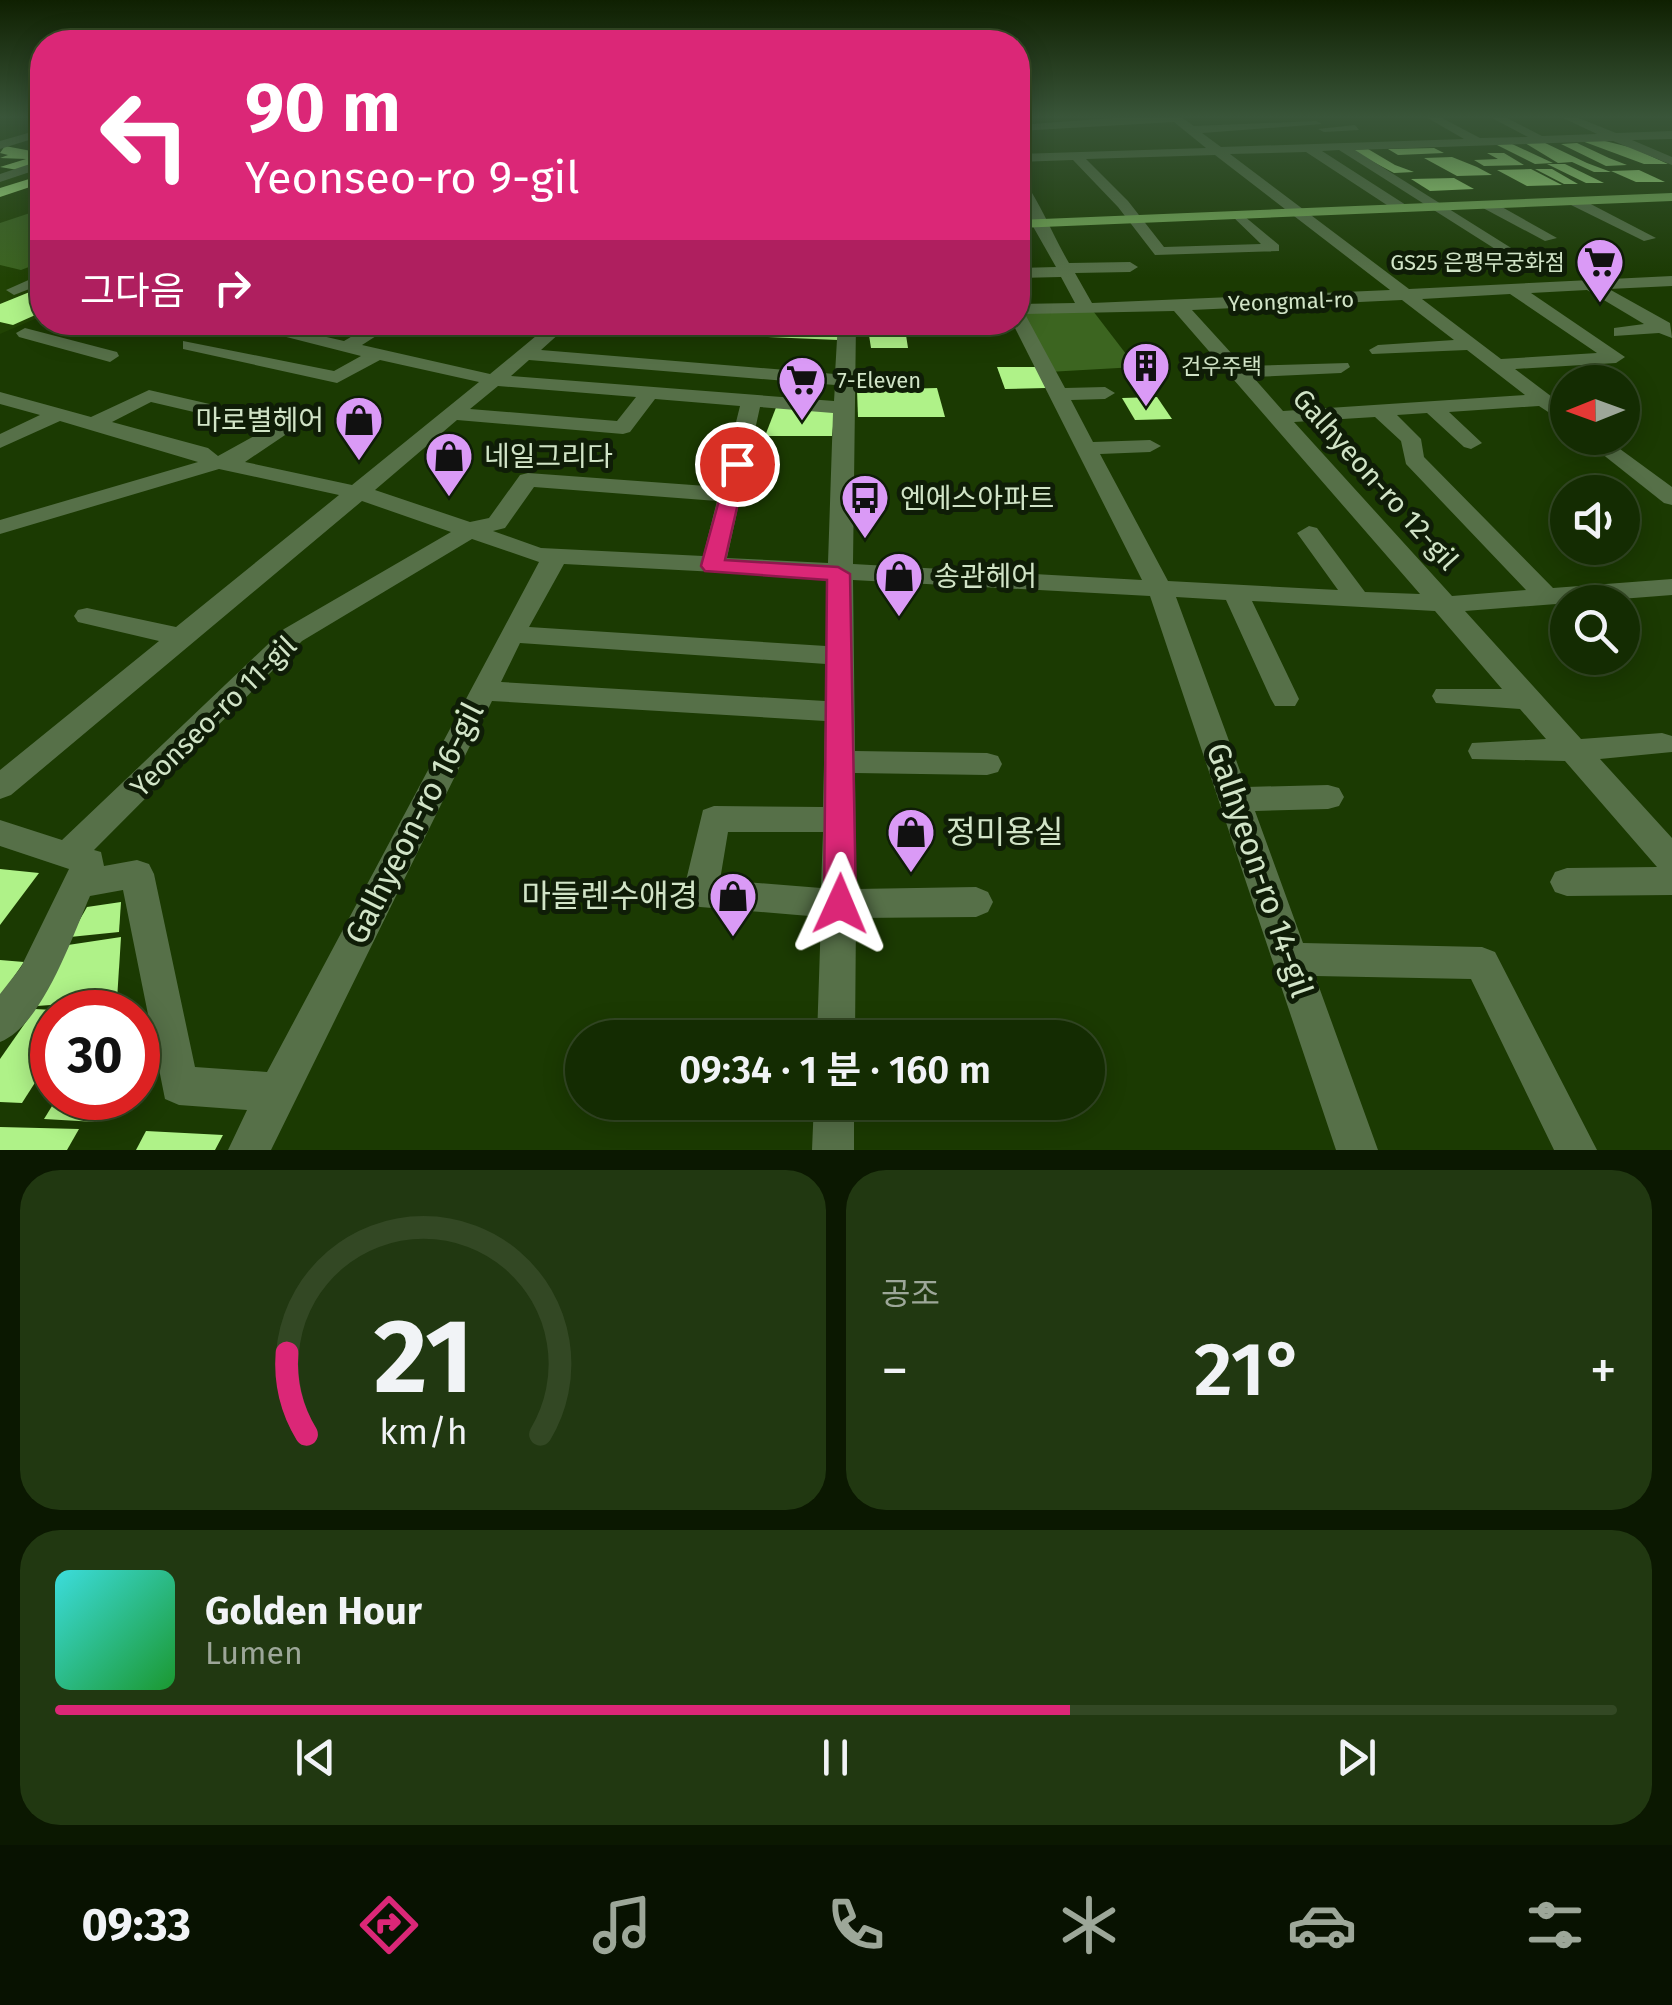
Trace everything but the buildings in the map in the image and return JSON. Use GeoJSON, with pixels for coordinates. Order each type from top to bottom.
{"type":"FeatureCollection","features":[{"type":"Feature","properties":{"kind":"main road"},"geometry":{"type":"LineString","coordinates":[[1030,223],[1672,198]]}},
{"type":"Feature","properties":{"kind":"street"},"geometry":{"type":"LineString","coordinates":[[1089,171],[1160,252],[1274,248],[1238,216]]}},
{"type":"Feature","properties":{"kind":"street","name":"Yeongmal-ro"},"geometry":{"type":"LineString","coordinates":[[1244,171],[1402,296],[1550,406]]}},
{"type":"Feature","properties":{"kind":"street"},"geometry":{"type":"LineString","coordinates":[[1344,171],[1401,208]]}},
{"type":"Feature","properties":{"kind":"street"},"geometry":{"type":"LineString","coordinates":[[1382,171],[1547,288]]}},
{"type":"Feature","properties":{"kind":"street"},"geometry":{"type":"LineString","coordinates":[[1030,199],[1036,207],[1038,223],[1086,307]]}},
{"type":"Feature","properties":{"kind":"street"},"geometry":{"type":"LineString","coordinates":[[1576,202],[1649,238]]}},
{"type":"Feature","properties":{"kind":"street"},"geometry":{"type":"LineString","coordinates":[[1488,205],[1550,238]]}},
{"type":"Feature","properties":{"kind":"street"},"geometry":{"type":"LineString","coordinates":[[1030,272],[1130,267]]}},
{"type":"Feature","properties":{"kind":"street"},"geometry":{"type":"LineString","coordinates":[[1402,296],[1672,282]]}},
{"type":"Feature","properties":{"kind":"street"},"geometry":{"type":"LineString","coordinates":[[14,290],[30,284]]}},
{"type":"Feature","properties":{"kind":"street"},"geometry":{"type":"LineString","coordinates":[[1590,286],[1669,329]]}},
{"type":"Feature","properties":{"kind":"street"},"geometry":{"type":"LineString","coordinates":[[1494,364],[1616,357],[1515,290]]}},
{"type":"Feature","properties":{"kind":"street","name":"Yeongmal-ro"},"geometry":{"type":"LineString","coordinates":[[1030,308],[1402,296]]}},
{"type":"Feature","properties":{"kind":"street","name":"Galhyeon-ro 12-gil"},"geometry":{"type":"LineString","coordinates":[[1179,306],[1577,750],[1658,828],[1672,861]]}},
{"type":"Feature","properties":{"kind":"street"},"geometry":{"type":"LineString","coordinates":[[1620,332],[1669,329]]}},
{"type":"Feature","properties":{"kind":"street"},"geometry":{"type":"LineString","coordinates":[[30,331],[19,336],[110,356]]}},
{"type":"Feature","properties":{"kind":"street"},"geometry":{"type":"LineString","coordinates":[[211,335],[190,346],[337,377],[377,354]]}},
{"type":"Feature","properties":{"kind":"street"},"geometry":{"type":"LineString","coordinates":[[293,335],[493,380],[751,402],[844,394]]}},
{"type":"Feature","properties":{"kind":"street"},"geometry":{"type":"LineString","coordinates":[[346,347],[367,335]]}},
{"type":"Feature","properties":{"kind":"street"},"geometry":{"type":"LineString","coordinates":[[2,783],[548,335]]}},
{"type":"Feature","properties":{"kind":"street"},"geometry":{"type":"LineString","coordinates":[[837,1020],[842,820],[838,574],[846,335]]}},
{"type":"Feature","properties":{"kind":"street","name":"Galhyeon-ro 14-gil"},"geometry":{"type":"LineString","coordinates":[[1028,335],[1162,591],[1357,1150]]}},
{"type":"Feature","properties":{"kind":"street"},"geometry":{"type":"LineString","coordinates":[[1378,350],[1468,345]]}},
{"type":"Feature","properties":{"kind":"street"},"geometry":{"type":"LineString","coordinates":[[525,354],[844,394]]}},
{"type":"Feature","properties":{"kind":"street"},"geometry":{"type":"LineString","coordinates":[[1239,372],[1341,367]]}},
{"type":"Feature","properties":{"kind":"street"},"geometry":{"type":"LineString","coordinates":[[452,414],[622,428],[650,393]]}},
{"type":"Feature","properties":{"kind":"street"},"geometry":{"type":"LineString","coordinates":[[1060,394],[1105,394]]}},
{"type":"Feature","properties":{"kind":"street"},"geometry":{"type":"LineString","coordinates":[[0,527],[238,456],[284,427],[149,396],[93,424]]}},
{"type":"Feature","properties":{"kind":"street"},"geometry":{"type":"LineString","coordinates":[[0,398],[200,453],[212,461],[377,497],[538,554],[1162,591]]}},
{"type":"Feature","properties":{"kind":"street"},"geometry":{"type":"LineString","coordinates":[[1279,417],[1542,400]]}},
{"type":"Feature","properties":{"kind":"street"},"geometry":{"type":"LineString","coordinates":[[712,566],[751,402]]}},
{"type":"Feature","properties":{"kind":"street"},"geometry":{"type":"LineString","coordinates":[[1432,407],[1471,443]]}},
{"type":"Feature","properties":{"kind":"street"},"geometry":{"type":"LineString","coordinates":[[1379,410],[1411,439],[1414,459],[1546,596]]}},
{"type":"Feature","properties":{"kind":"street"},"geometry":{"type":"LineString","coordinates":[[0,442],[58,414]]}},
{"type":"Feature","properties":{"kind":"street"},"geometry":{"type":"LineString","coordinates":[[1089,448],[1150,446]]}},
{"type":"Feature","properties":{"kind":"street"},"geometry":{"type":"LineString","coordinates":[[1615,455],[1671,496]]}},
{"type":"Feature","properties":{"kind":"street","name":"Yeonseo-ro 11-gil"},"geometry":{"type":"LineString","coordinates":[[0,1024],[34,979],[74,870],[293,635],[472,529],[497,523],[528,480],[730,495]]}},
{"type":"Feature","properties":{"kind":"street"},"geometry":{"type":"LineString","coordinates":[[1309,533],[1357,598]]}},
{"type":"Feature","properties":{"kind":"street","name":"Galhyeon-ro 16-gil"},"geometry":{"type":"LineString","coordinates":[[249,1150],[542,574],[557,556]]}},
{"type":"Feature","properties":{"kind":"street"},"geometry":{"type":"LineString","coordinates":[[1448,604],[1672,588]]}},
{"type":"Feature","properties":{"kind":"street","name":"Galhyeon-ro 12-gil"},"geometry":{"type":"LineString","coordinates":[[1162,591],[1448,604]]}},
{"type":"Feature","properties":{"kind":"street"},"geometry":{"type":"LineString","coordinates":[[1236,594],[1285,699]]}},
{"type":"Feature","properties":{"kind":"street"},"geometry":{"type":"LineString","coordinates":[[87,616],[181,637]]}},
{"type":"Feature","properties":{"kind":"street"},"geometry":{"type":"LineString","coordinates":[[511,634],[840,656]]}},
{"type":"Feature","properties":{"kind":"street"},"geometry":{"type":"LineString","coordinates":[[482,691],[841,712]]}},
{"type":"Feature","properties":{"kind":"street"},"geometry":{"type":"LineString","coordinates":[[1446,696],[1534,700]]}},
{"type":"Feature","properties":{"kind":"street"},"geometry":{"type":"LineString","coordinates":[[1484,750],[1577,750],[1662,744]]}},
{"type":"Feature","properties":{"kind":"street"},"geometry":{"type":"LineString","coordinates":[[841,762],[987,764]]}},
{"type":"Feature","properties":{"kind":"street"},"geometry":{"type":"LineString","coordinates":[[1235,799],[1328,798]]}},
{"type":"Feature","properties":{"kind":"street"},"geometry":{"type":"LineString","coordinates":[[842,820],[714,819],[700,893],[840,904],[976,902]]}},
{"type":"Feature","properties":{"kind":"street"},"geometry":{"type":"LineString","coordinates":[[0,833],[74,870],[137,874],[179,1085],[276,1092]]}},
{"type":"Feature","properties":{"kind":"street"},"geometry":{"type":"LineString","coordinates":[[1567,882],[1672,881]]}},
{"type":"Feature","properties":{"kind":"street"},"geometry":{"type":"LineString","coordinates":[[1291,959],[1482,963],[1576,1150]]}},
{"type":"Feature","properties":{"kind":"street"},"geometry":{"type":"LineString","coordinates":[[833,1150],[834,1120]]}},
{"type":"Feature","properties":{"kind":"shaded area"},"geometry":{"type":"Polygon","coordinates":[[[30,171],[30,321],[0,334],[0,179],[30,171]]]}},
{"type":"Feature","properties":{"kind":"shaded area"},"geometry":{"type":"Polygon","coordinates":[[[30,213],[30,267],[21,270],[0,265],[0,223],[30,213]]]}},
{"type":"Feature","properties":{"kind":"shaded area"},"geometry":{"type":"Polygon","coordinates":[[[1090,307],[1136,367],[1048,372],[1030,334],[1030,309],[1090,307]]]}},
{"type":"Feature","properties":{"kind":"place","name":"GS25 은평무궁화점"},"geometry":{"type":"Point","coordinates":[1600,304]}},
{"type":"Feature","properties":{"kind":"place","name":"건우주택"},"geometry":{"type":"Point","coordinates":[1146,408]}},
{"type":"Feature","properties":{"kind":"place","name":"7-Eleven"},"geometry":{"type":"Point","coordinates":[802,422]}},
{"type":"Feature","properties":{"kind":"place","name":"마로별헤어"},"geometry":{"type":"Point","coordinates":[359,462]}},
{"type":"Feature","properties":{"kind":"place","name":"네일그리다"},"geometry":{"type":"Point","coordinates":[449,498]}},
{"type":"Feature","properties":{"kind":"place","name":"엔에스아파트"},"geometry":{"type":"Point","coordinates":[865,540]}},
{"type":"Feature","properties":{"kind":"place","name":"송관헤어"},"geometry":{"type":"Point","coordinates":[899,618]}},
{"type":"Feature","properties":{"kind":"place","name":"정미용실"},"geometry":{"type":"Point","coordinates":[911,874]}},
{"type":"Feature","properties":{"kind":"place","name":"마들렌수애경"},"geometry":{"type":"Point","coordinates":[733,938]}},
{"type":"Feature","properties":{"kind":"route"},"geometry":{"type":"LineString","coordinates":[[737,464],[712,566],[838,574],[840,904]]}}]}
